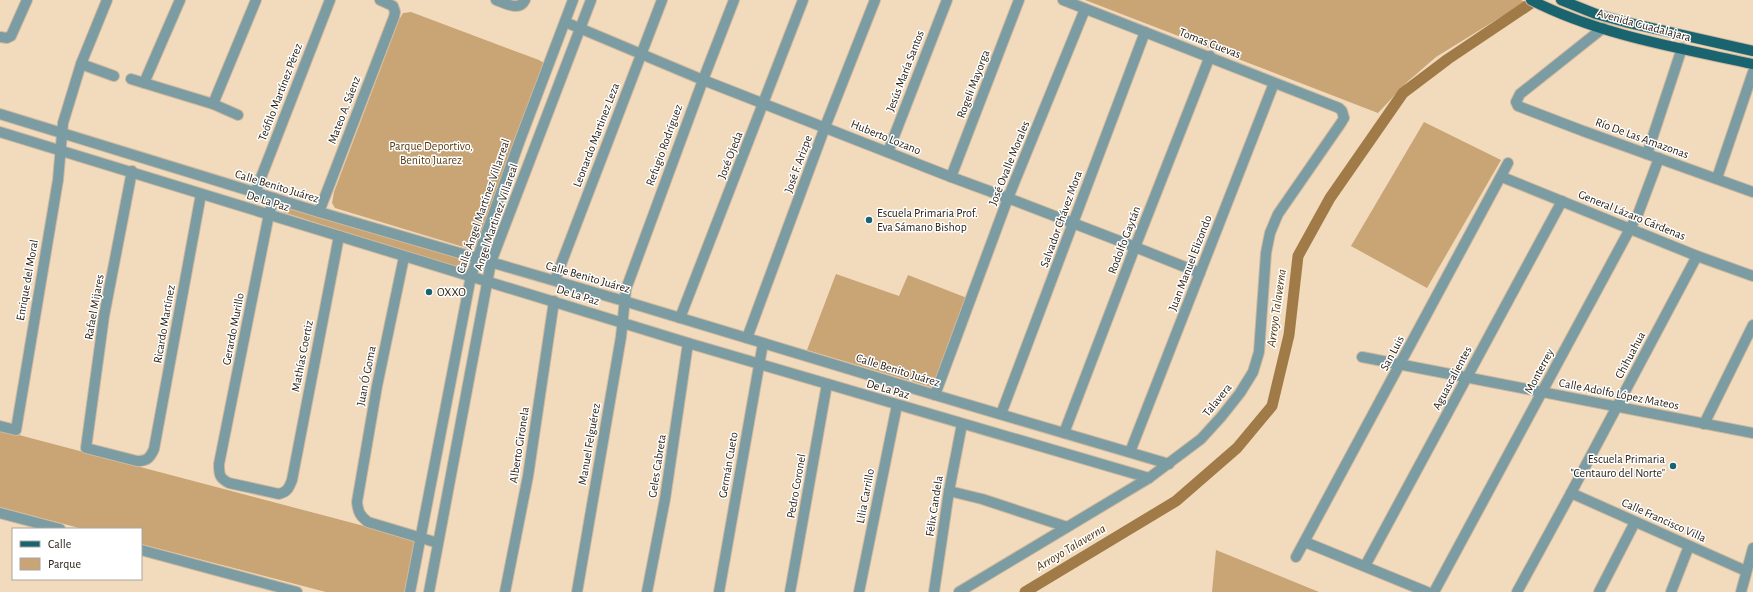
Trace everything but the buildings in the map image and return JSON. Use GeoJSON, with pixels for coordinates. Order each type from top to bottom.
{"type":"FeatureCollection","features":[{"type":"Feature","properties":{"kind":"main road","name":"Avenida Guadalajara"},"geometry":{"type":"LineString","coordinates":[[1531,0],[1552,11],[1603,28],[1753,64]]}},
{"type":"Feature","properties":{"kind":"main road","name":"Avenida Guadalajara"},"geometry":{"type":"LineString","coordinates":[[1565,2],[1596,14],[1625,22],[1753,51]]}},
{"type":"Feature","properties":{"kind":"street"},"geometry":{"type":"LineString","coordinates":[[3,38],[14,32],[27,0]]}},
{"type":"Feature","properties":{"kind":"street","name":"Enrique del Moral"},"geometry":{"type":"LineString","coordinates":[[0,426],[16,430],[68,105],[81,64],[107,0]]}},
{"type":"Feature","properties":{"kind":"street"},"geometry":{"type":"LineString","coordinates":[[144,83],[180,0]]}},
{"type":"Feature","properties":{"kind":"street"},"geometry":{"type":"LineString","coordinates":[[213,104],[256,0]]}},
{"type":"Feature","properties":{"kind":"street","name":"Teófilo Martínez Pérez"},"geometry":{"type":"LineString","coordinates":[[255,193],[330,0]]}},
{"type":"Feature","properties":{"kind":"street","name":"Mateo A. Sáenz"},"geometry":{"type":"LineString","coordinates":[[320,212],[394,17],[395,12],[393,6],[380,0]]}},
{"type":"Feature","properties":{"kind":"street"},"geometry":{"type":"LineString","coordinates":[[496,0],[511,6],[518,6],[523,4],[525,0]]}},
{"type":"Feature","properties":{"kind":"street","name":"Calle Ángel Martínez Villarreal"},"geometry":{"type":"LineString","coordinates":[[410,592],[471,276],[573,0]]}},
{"type":"Feature","properties":{"kind":"street","name":"Angel Martinez Villareal"},"geometry":{"type":"LineString","coordinates":[[429,592],[491,262],[591,0]]}},
{"type":"Feature","properties":{"kind":"street","name":"Leonardo Martinez Leza"},"geometry":{"type":"LineString","coordinates":[[555,280],[640,54],[662,0]]}},
{"type":"Feature","properties":{"kind":"street","name":"Refugio Rodríguez"},"geometry":{"type":"LineString","coordinates":[[624,301],[629,282],[702,80],[734,0]]}},
{"type":"Feature","properties":{"kind":"street","name":"José Ojeda"},"geometry":{"type":"LineString","coordinates":[[680,318],[803,0]]}},
{"type":"Feature","properties":{"kind":"street","name":"José F. Arizpe"},"geometry":{"type":"LineString","coordinates":[[747,338],[875,0]]}},
{"type":"Feature","properties":{"kind":"street","name":"Jesús María Santos"},"geometry":{"type":"LineString","coordinates":[[888,152],[947,0]]}},
{"type":"Feature","properties":{"kind":"street","name":"Rogeli Mayorga"},"geometry":{"type":"LineString","coordinates":[[951,177],[1019,0]]}},
{"type":"Feature","properties":{"kind":"street","name":"Tomas Cuevas"},"geometry":{"type":"LineString","coordinates":[[1063,0],[1210,56],[1339,108],[1344,114]]}},
{"type":"Feature","properties":{"kind":"street","name":"José Ovalle Morales"},"geometry":{"type":"LineString","coordinates":[[935,395],[1008,198],[1085,9]]}},
{"type":"Feature","properties":{"kind":"street","name":"Huberto Lozano"},"geometry":{"type":"LineString","coordinates":[[565,22],[702,80],[1135,247],[1200,274]]}},
{"type":"Feature","properties":{"kind":"street","name":"Río De Las Amazonas"},"geometry":{"type":"LineString","coordinates":[[1603,28],[1520,94],[1516,102],[1522,108],[1753,192]]}},
{"type":"Feature","properties":{"kind":"street","name":"Salvador Chávez Mora"},"geometry":{"type":"LineString","coordinates":[[1001,414],[1145,32]]}},
{"type":"Feature","properties":{"kind":"street"},"geometry":{"type":"LineString","coordinates":[[1647,154],[1682,48]]}},
{"type":"Feature","properties":{"kind":"street","name":"Rodolfo Gaytán"},"geometry":{"type":"LineString","coordinates":[[1064,433],[1210,56]]}},
{"type":"Feature","properties":{"kind":"street"},"geometry":{"type":"LineString","coordinates":[[81,64],[114,76]]}},
{"type":"Feature","properties":{"kind":"street"},"geometry":{"type":"LineString","coordinates":[[1717,178],[1753,72]]}},
{"type":"Feature","properties":{"kind":"street"},"geometry":{"type":"LineString","coordinates":[[131,79],[213,104],[238,115]]}},
{"type":"Feature","properties":{"kind":"street","name":"Juan Manuel Elizondo"},"geometry":{"type":"LineString","coordinates":[[1130,452],[1274,83]]}},
{"type":"Feature","properties":{"kind":"street","name":"Calle Benito Juárez"},"geometry":{"type":"LineString","coordinates":[[0,114],[255,193],[555,280],[1169,464]]}},
{"type":"Feature","properties":{"kind":"street","name":"Talavera"},"geometry":{"type":"LineString","coordinates":[[959,592],[1149,478],[1169,464],[1206,434],[1240,393],[1253,372],[1259,352],[1266,254],[1270,233],[1278,214],[1341,124],[1344,114]]}},
{"type":"Feature","properties":{"kind":"street","name":"De La Paz"},"geometry":{"type":"LineString","coordinates":[[0,132],[132,171],[404,257],[554,301],[688,343],[1149,478]]}},
{"type":"Feature","properties":{"kind":"street","name":"Monterrey"},"geometry":{"type":"LineString","coordinates":[[1434,592],[1638,214],[1659,158]]}},
{"type":"Feature","properties":{"kind":"street","name":"San Luis"},"geometry":{"type":"LineString","coordinates":[[1296,557],[1508,163]]}},
{"type":"Feature","properties":{"kind":"street","name":"Rafael Mijares"},"geometry":{"type":"LineString","coordinates":[[132,171],[104,316],[86,448],[137,461],[144,461],[150,458]]}},
{"type":"Feature","properties":{"kind":"street","name":"General Lázaro Cárdenas"},"geometry":{"type":"LineString","coordinates":[[1502,176],[1697,256],[1753,276]]}},
{"type":"Feature","properties":{"kind":"street","name":"Ricardo Martínez"},"geometry":{"type":"LineString","coordinates":[[150,458],[154,449],[201,194]]}},
{"type":"Feature","properties":{"kind":"street","name":"Gerardo Murillo"},"geometry":{"type":"LineString","coordinates":[[274,198],[269,214],[219,475],[222,480],[228,483],[278,494],[285,492],[289,488],[292,480]]}},
{"type":"Feature","properties":{"kind":"street","name":"Aguascalientes"},"geometry":{"type":"LineString","coordinates":[[1365,566],[1562,201]]}},
{"type":"Feature","properties":{"kind":"street","name":"Mathías Coertiz"},"geometry":{"type":"LineString","coordinates":[[292,480],[339,236]]}},
{"type":"Feature","properties":{"kind":"street","name":"Chihuahua"},"geometry":{"type":"LineString","coordinates":[[1517,592],[1697,256]]}},
{"type":"Feature","properties":{"kind":"street","name":"Juan Ó Goma"},"geometry":{"type":"LineString","coordinates":[[404,257],[377,386],[357,502],[358,511],[361,517],[368,522],[420,537]]}},
{"type":"Feature","properties":{"kind":"street","name":"Alberto Gironela"},"geometry":{"type":"LineString","coordinates":[[505,592],[528,476],[554,301]]}},
{"type":"Feature","properties":{"kind":"street","name":"Manuel Felguérez"},"geometry":{"type":"LineString","coordinates":[[577,592],[621,337],[624,301]]}},
{"type":"Feature","properties":{"kind":"street"},"geometry":{"type":"LineString","coordinates":[[1704,424],[1753,324]]}},
{"type":"Feature","properties":{"kind":"street","name":"Geles Cabreta"},"geometry":{"type":"LineString","coordinates":[[647,592],[665,499],[688,343]]}},
{"type":"Feature","properties":{"kind":"street","name":"Germán Cueto"},"geometry":{"type":"LineString","coordinates":[[719,592],[758,364],[763,343]]}},
{"type":"Feature","properties":{"kind":"street","name":"Calle Adolfo López Mateos"},"geometry":{"type":"LineString","coordinates":[[1362,357],[1753,433]]}},
{"type":"Feature","properties":{"kind":"street","name":"Pedro Coronel"},"geometry":{"type":"LineString","coordinates":[[790,592],[827,384]]}},
{"type":"Feature","properties":{"kind":"street","name":"Lilia Carrillo"},"geometry":{"type":"LineString","coordinates":[[859,592],[897,405]]}},
{"type":"Feature","properties":{"kind":"street","name":"Félix Candela"},"geometry":{"type":"LineString","coordinates":[[934,592],[949,491],[962,424]]}},
{"type":"Feature","properties":{"kind":"street"},"geometry":{"type":"LineString","coordinates":[[949,491],[982,499],[1067,527]]}},
{"type":"Feature","properties":{"kind":"street","name":"Calle Francisco Villa"},"geometry":{"type":"LineString","coordinates":[[1571,493],[1746,572]]}},
{"type":"Feature","properties":{"kind":"street"},"geometry":{"type":"LineString","coordinates":[[0,513],[56,528]]}},
{"type":"Feature","properties":{"kind":"street"},"geometry":{"type":"LineString","coordinates":[[1599,592],[1635,522]]}},
{"type":"Feature","properties":{"kind":"street"},"geometry":{"type":"LineString","coordinates":[[420,537],[438,543]]}},
{"type":"Feature","properties":{"kind":"street"},"geometry":{"type":"LineString","coordinates":[[1305,542],[1427,592]]}},
{"type":"Feature","properties":{"kind":"street"},"geometry":{"type":"LineString","coordinates":[[1671,592],[1689,546]]}},
{"type":"Feature","properties":{"kind":"street"},"geometry":{"type":"LineString","coordinates":[[1741,592],[1753,548]]}},
{"type":"Feature","properties":{"kind":"street"},"geometry":{"type":"LineString","coordinates":[[142,550],[297,592]]}},
{"type":"Feature","properties":{"kind":"green space"},"geometry":{"type":"Polygon","coordinates":[[[1085,0],[1521,0],[1525,2],[1436,57],[1406,83],[1378,113],[1085,0]]]}},
{"type":"Feature","properties":{"kind":"green space","name":"Parque Deportivo, Benito Juarez"},"geometry":{"type":"Polygon","coordinates":[[[411,12],[544,63],[479,243],[470,249],[335,208],[332,203],[334,192],[399,20],[403,13],[411,12]]]}},
{"type":"Feature","properties":{"kind":"green space"},"geometry":{"type":"Polygon","coordinates":[[[1424,122],[1501,160],[1427,288],[1351,246],[1424,122]]]}},
{"type":"Feature","properties":{"kind":"green space"},"geometry":{"type":"Polygon","coordinates":[[[285,205],[465,256],[461,270],[283,212],[285,205]]]}},
{"type":"Feature","properties":{"kind":"green space"},"geometry":{"type":"Polygon","coordinates":[[[836,274],[899,296],[908,275],[967,298],[937,380],[931,387],[807,350],[836,274]]]}},
{"type":"Feature","properties":{"kind":"green space"},"geometry":{"type":"Polygon","coordinates":[[[0,430],[417,540],[408,592],[326,592],[142,544],[142,528],[79,528],[0,507],[0,430]]]}},
{"type":"Feature","properties":{"kind":"green space"},"geometry":{"type":"Polygon","coordinates":[[[1216,550],[1319,592],[1212,592],[1216,550]]]}},
{"type":"Feature","properties":{"kind":"waterway","name":"Arroyo Talaverna"},"geometry":{"type":"LineString","coordinates":[[1025,592],[1176,501],[1237,448],[1272,406],[1289,335],[1298,256],[1330,198],[1403,93],[1448,59],[1536,0]]}},
{"type":"Feature","properties":{"kind":"place","name":"Escuela Primaria Prof. Eva Sámano Bishop"},"geometry":{"type":"Point","coordinates":[869,220]}},
{"type":"Feature","properties":{"kind":"place","name":"OXXO"},"geometry":{"type":"Point","coordinates":[429,292]}},
{"type":"Feature","properties":{"kind":"place","name":"Escuela Primaria \"Centauro del Norte\""},"geometry":{"type":"Point","coordinates":[1673,466]}}]}
